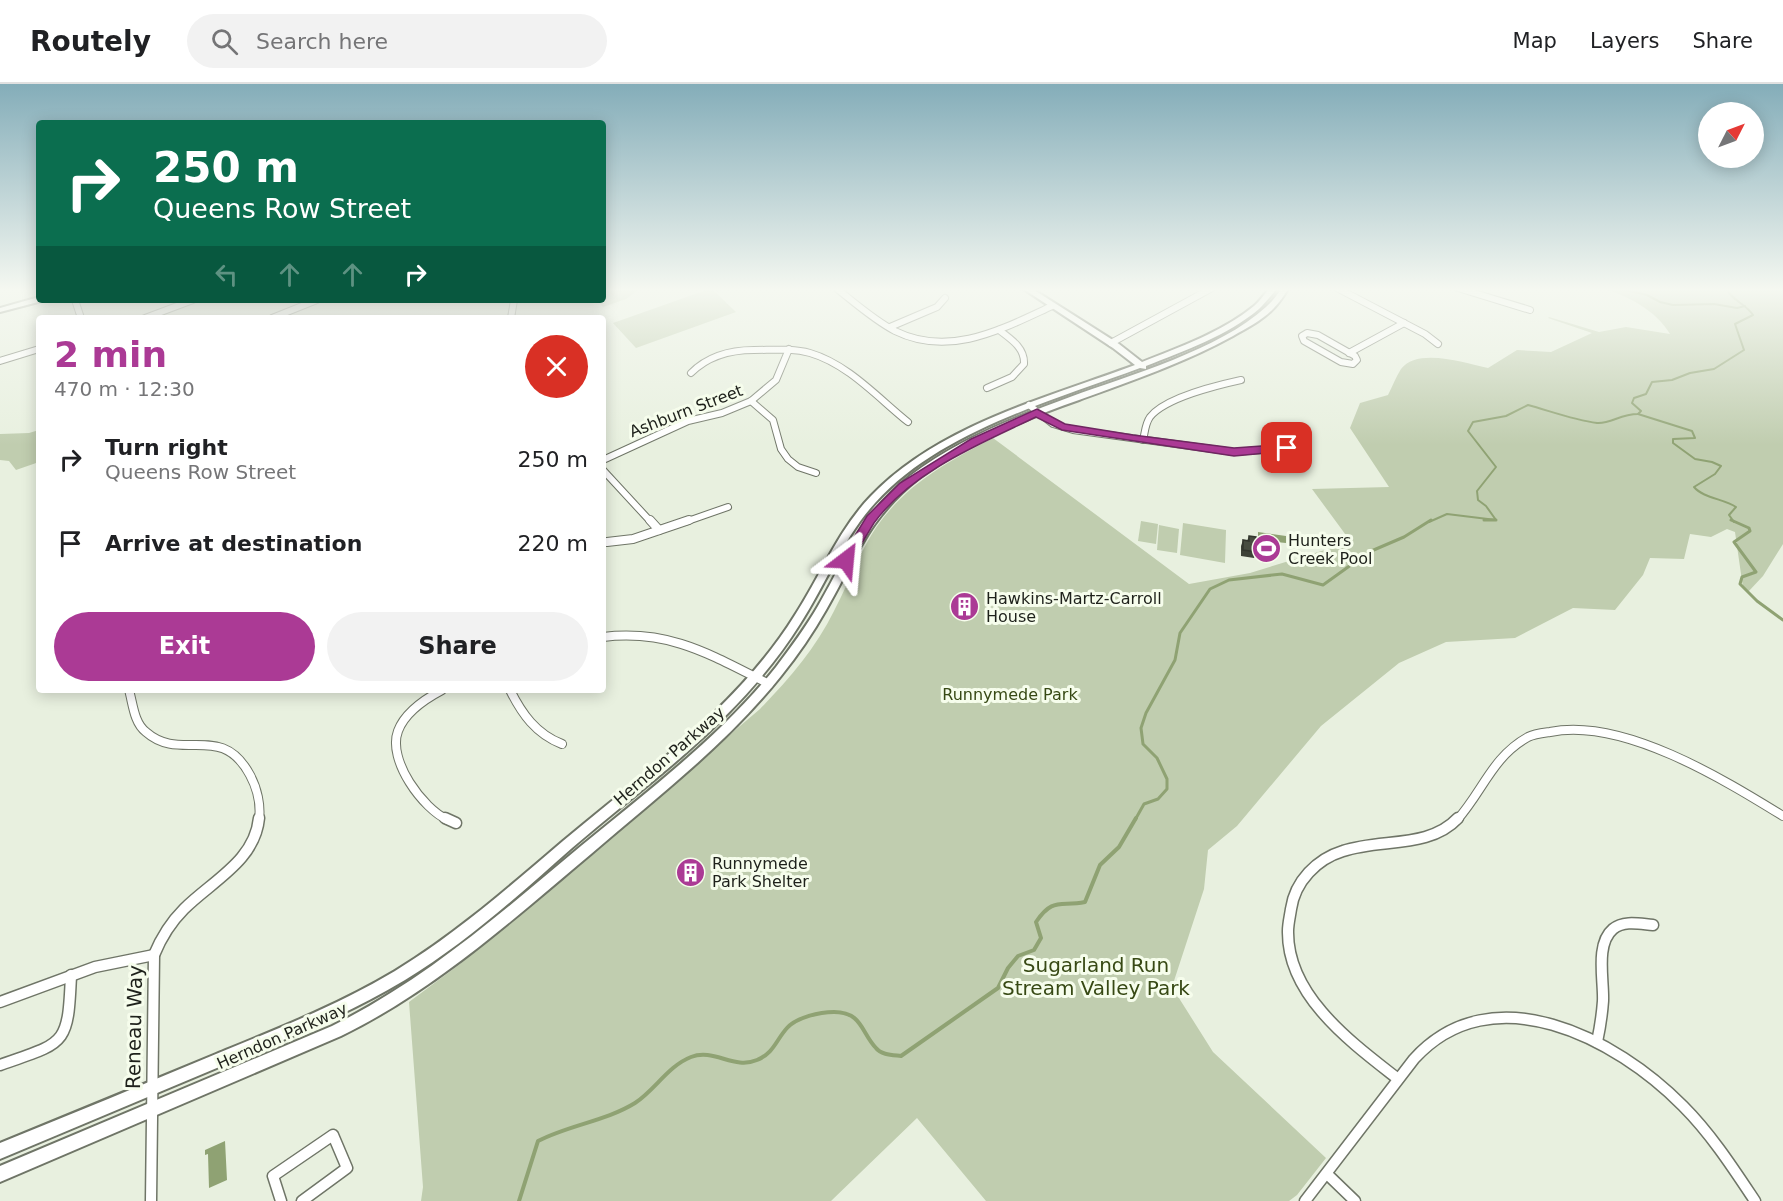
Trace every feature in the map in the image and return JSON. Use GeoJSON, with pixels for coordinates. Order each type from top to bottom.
{"type":"FeatureCollection","features":[{"type":"Feature","properties":{"kind":"main road"},"geometry":{"type":"LineString","coordinates":[[1106,340],[1148,371]]}},
{"type":"Feature","properties":{"kind":"main road","name":"Herndon Parkway"},"geometry":{"type":"LineString","coordinates":[[0,1174],[333,1033],[392,1001],[440,970],[482,939],[728,728],[769,684],[802,640],[823,606],[858,538],[887,501],[904,485],[939,462],[1033,409],[1198,340]]}},
{"type":"Feature","properties":{"kind":"main road","name":"Herndon Parkway"},"geometry":{"type":"LineString","coordinates":[[0,1151],[339,1009],[427,958],[467,928],[690,742],[755,677],[789,634],[817,587],[844,534],[875,496],[892,480],[923,459],[994,420],[1148,371],[1219,340]]}},
{"type":"Feature","properties":{"kind":"street"},"geometry":{"type":"LineString","coordinates":[[924,340],[941,343],[971,340]]}},
{"type":"Feature","properties":{"kind":"street"},"geometry":{"type":"LineString","coordinates":[[987,388],[1010,379],[1024,364],[1022,348],[1012,340]]}},
{"type":"Feature","properties":{"kind":"street"},"geometry":{"type":"LineString","coordinates":[[1111,343],[1116,340]]}},
{"type":"Feature","properties":{"kind":"street"},"geometry":{"type":"LineString","coordinates":[[1304,340],[1341,362],[1356,362],[1357,358],[1326,340]]}},
{"type":"Feature","properties":{"kind":"street"},"geometry":{"type":"LineString","coordinates":[[1349,353],[1373,340]]}},
{"type":"Feature","properties":{"kind":"street"},"geometry":{"type":"LineString","coordinates":[[1432,340],[1438,344]]}},
{"type":"Feature","properties":{"kind":"street"},"geometry":{"type":"LineString","coordinates":[[0,361],[36,350]]}},
{"type":"Feature","properties":{"kind":"street"},"geometry":{"type":"LineString","coordinates":[[691,373],[703,362],[722,354],[742,350],[789,350],[809,353],[827,360],[908,422]]}},
{"type":"Feature","properties":{"kind":"street","name":"Ashburn Street"},"geometry":{"type":"LineString","coordinates":[[606,459],[688,422],[722,413],[751,401],[776,380],[789,350]]}},
{"type":"Feature","properties":{"kind":"street"},"geometry":{"type":"LineString","coordinates":[[1143,440],[1147,422],[1156,411],[1223,384],[1241,380]]}},
{"type":"Feature","properties":{"kind":"street"},"geometry":{"type":"LineString","coordinates":[[751,401],[775,423],[780,446],[788,460],[800,469],[816,473]]}},
{"type":"Feature","properties":{"kind":"street"},"geometry":{"type":"LineString","coordinates":[[1033,409],[1053,424],[1072,430],[1234,452],[1287,448],[1304,450]]}},
{"type":"Feature","properties":{"kind":"street"},"geometry":{"type":"LineString","coordinates":[[606,473],[659,530]]}},
{"type":"Feature","properties":{"kind":"street"},"geometry":{"type":"LineString","coordinates":[[607,542],[633,539],[728,507]]}},
{"type":"Feature","properties":{"kind":"street"},"geometry":{"type":"LineString","coordinates":[[606,637],[629,633],[669,638],[769,684]]}},
{"type":"Feature","properties":{"kind":"street","name":"Reneau Way"},"geometry":{"type":"LineString","coordinates":[[130,693],[138,723],[146,733],[166,742],[214,744],[235,753],[246,764],[259,800],[259,825],[243,854],[227,872],[184,909],[168,928],[154,955],[151,1201]]}},
{"type":"Feature","properties":{"kind":"street"},"geometry":{"type":"LineString","coordinates":[[438,693],[418,706],[403,724],[396,740],[404,773],[418,793],[431,810],[456,823]]}},
{"type":"Feature","properties":{"kind":"street"},"geometry":{"type":"LineString","coordinates":[[512,693],[535,730],[543,737],[562,744]]}},
{"type":"Feature","properties":{"kind":"street"},"geometry":{"type":"LineString","coordinates":[[1398,1079],[1328,1020],[1315,1003],[1295,966],[1290,947],[1289,912],[1300,882],[1321,861],[1350,849],[1431,837],[1442,832],[1464,815],[1502,756],[1512,747],[1524,739],[1556,730],[1602,732],[1650,745],[1783,816]]}},
{"type":"Feature","properties":{"kind":"street"},"geometry":{"type":"LineString","coordinates":[[1597,1042],[1603,995],[1600,955],[1603,941],[1608,931],[1617,926],[1640,922],[1653,925]]}},
{"type":"Feature","properties":{"kind":"street"},"geometry":{"type":"LineString","coordinates":[[0,1002],[110,962],[154,955]]}},
{"type":"Feature","properties":{"kind":"street"},"geometry":{"type":"LineString","coordinates":[[0,1065],[47,1047],[62,1037],[68,1023],[71,975]]}},
{"type":"Feature","properties":{"kind":"street"},"geometry":{"type":"LineString","coordinates":[[1305,1201],[1398,1079],[1429,1043],[1446,1032],[1479,1020],[1500,1018],[1531,1020],[1575,1032],[1597,1042],[1638,1067],[1682,1105],[1709,1135],[1755,1201]]}},
{"type":"Feature","properties":{"kind":"street"},"geometry":{"type":"LineString","coordinates":[[281,1201],[273,1176],[333,1135],[347,1168],[302,1201]]}},
{"type":"Feature","properties":{"kind":"street"},"geometry":{"type":"LineString","coordinates":[[1327,1174],[1355,1201]]}},
{"type":"Feature","properties":{"kind":"green space"},"geometry":{"type":"Polygon","coordinates":[[[629,340],[658,340],[636,348],[629,340]]]}},
{"type":"Feature","properties":{"kind":"green space","name":"Runnymede Park"},"geometry":{"type":"Polygon","coordinates":[[[1577,340],[1783,340],[1783,544],[1763,576],[1748,592],[1743,588],[1735,532],[1727,529],[1711,537],[1690,534],[1684,559],[1650,558],[1643,575],[1615,610],[1573,608],[1515,638],[1446,642],[1399,663],[1321,726],[1237,826],[1208,850],[1204,889],[1172,987],[1213,1052],[1326,1158],[1297,1195],[1289,1201],[986,1201],[917,1118],[831,1201],[421,1201],[423,1187],[409,1002],[460,964],[760,709],[791,675],[819,638],[872,534],[889,511],[912,488],[951,461],[993,438],[1189,584],[1250,573],[1351,542],[1312,489],[1389,487],[1350,428],[1360,403],[1388,395],[1401,369],[1408,362],[1418,359],[1442,358],[1488,368],[1517,350],[1551,352],[1577,340]]]}},
{"type":"Feature","properties":{"kind":"green space"},"geometry":{"type":"Polygon","coordinates":[[[36,431],[36,463],[16,470],[9,461],[0,460],[0,434],[36,431]]]}},
{"type":"Feature","properties":{"kind":"green space"},"geometry":{"type":"Polygon","coordinates":[[[1141,521],[1158,524],[1156,544],[1138,541],[1141,521]]]}},
{"type":"Feature","properties":{"kind":"green space"},"geometry":{"type":"Polygon","coordinates":[[[1183,523],[1226,530],[1225,563],[1180,555],[1183,523]]]}},
{"type":"Feature","properties":{"kind":"green space"},"geometry":{"type":"Polygon","coordinates":[[[1159,525],[1179,529],[1177,553],[1157,550],[1159,525]]]}},
{"type":"Feature","properties":{"kind":"shaded area","name":"Hunters Creek Pool"},"geometry":{"type":"Polygon","coordinates":[[[1258,532],[1286,536],[1286,543],[1276,542],[1276,558],[1258,555],[1258,532]]]}},
{"type":"Feature","properties":{"kind":"shaded area"},"geometry":{"type":"Polygon","coordinates":[[[225,1141],[227,1180],[209,1188],[208,1154],[205,1155],[205,1150],[225,1141]]]}},
{"type":"Feature","properties":{"kind":"building"},"geometry":{"type":"Polygon","coordinates":[[[1249,536],[1256,537],[1257,552],[1243,550],[1243,540],[1249,541],[1249,536]]]}},
{"type":"Feature","properties":{"kind":"building"},"geometry":{"type":"Polygon","coordinates":[[[691,859],[699,868],[688,876],[680,867],[691,859]]]}},
{"type":"Feature","properties":{"kind":"waterway"},"geometry":{"type":"LineString","coordinates":[[1638,414],[1641,411],[1632,403],[1634,398],[1646,394],[1652,382],[1672,380],[1690,373],[1714,369],[1744,350],[1741,340]]}},
{"type":"Feature","properties":{"kind":"waterway"},"geometry":{"type":"LineString","coordinates":[[1496,520],[1486,506],[1478,500],[1477,491],[1496,467],[1468,431],[1473,422],[1506,416],[1528,405],[1597,423],[1638,414]]}},
{"type":"Feature","properties":{"kind":"waterway"},"geometry":{"type":"LineString","coordinates":[[1638,414],[1692,431],[1695,438],[1673,439],[1673,443],[1695,459],[1721,466],[1715,474],[1694,487],[1703,494],[1736,507],[1729,515],[1733,521]]}},
{"type":"Feature","properties":{"kind":"waterway"},"geometry":{"type":"LineString","coordinates":[[1429,522],[1447,514],[1496,520]]}},
{"type":"Feature","properties":{"kind":"waterway"},"geometry":{"type":"LineString","coordinates":[[1135,820],[1144,804],[1158,799],[1167,789],[1167,779],[1157,758],[1143,744],[1141,728],[1146,713],[1175,660],[1180,633],[1210,589],[1229,580],[1282,574],[1323,585],[1369,552],[1404,537],[1431,520]]}},
{"type":"Feature","properties":{"kind":"waterway"},"geometry":{"type":"LineString","coordinates":[[1484,520],[1496,520]]}},
{"type":"Feature","properties":{"kind":"waterway"},"geometry":{"type":"LineString","coordinates":[[1733,521],[1749,528],[1750,531],[1734,542],[1756,572],[1742,577],[1740,584],[1757,601],[1783,620]]}},
{"type":"Feature","properties":{"kind":"waterway"},"geometry":{"type":"LineString","coordinates":[[519,1201],[538,1141],[612,1114],[635,1103],[675,1066],[691,1057],[708,1055],[740,1062],[757,1060],[767,1054],[791,1024],[816,1014],[834,1012],[850,1015],[856,1019],[871,1042],[881,1052],[901,1056],[998,988],[1008,968],[1018,956],[1034,950],[1041,938],[1036,922],[1047,909],[1057,904],[1085,902],[1100,865],[1119,847],[1136,818]]}},
{"type":"Feature","properties":{"kind":"place","name":"Hunters Creek Pool"},"geometry":{"type":"Point","coordinates":[1267,549]}},
{"type":"Feature","properties":{"kind":"place","name":"Hawkins-Martz-Carroll House"},"geometry":{"type":"Point","coordinates":[965,607]}},
{"type":"Feature","properties":{"kind":"place","name":"Runnymede Park Shelter"},"geometry":{"type":"Point","coordinates":[691,872]}},
{"type":"Feature","properties":{"kind":"route"},"geometry":{"type":"LineString","coordinates":[[846,560],[871,519],[904,485],[975,442],[1037,412],[1053,424],[1072,430],[1234,452],[1249,453],[1287,448]]}},
{"type":"Feature","properties":{"kind":"park label","name":"Sugarland Run Stream Valley Park"},"geometry":{"type":"Point","coordinates":[1096,976]}}]}
